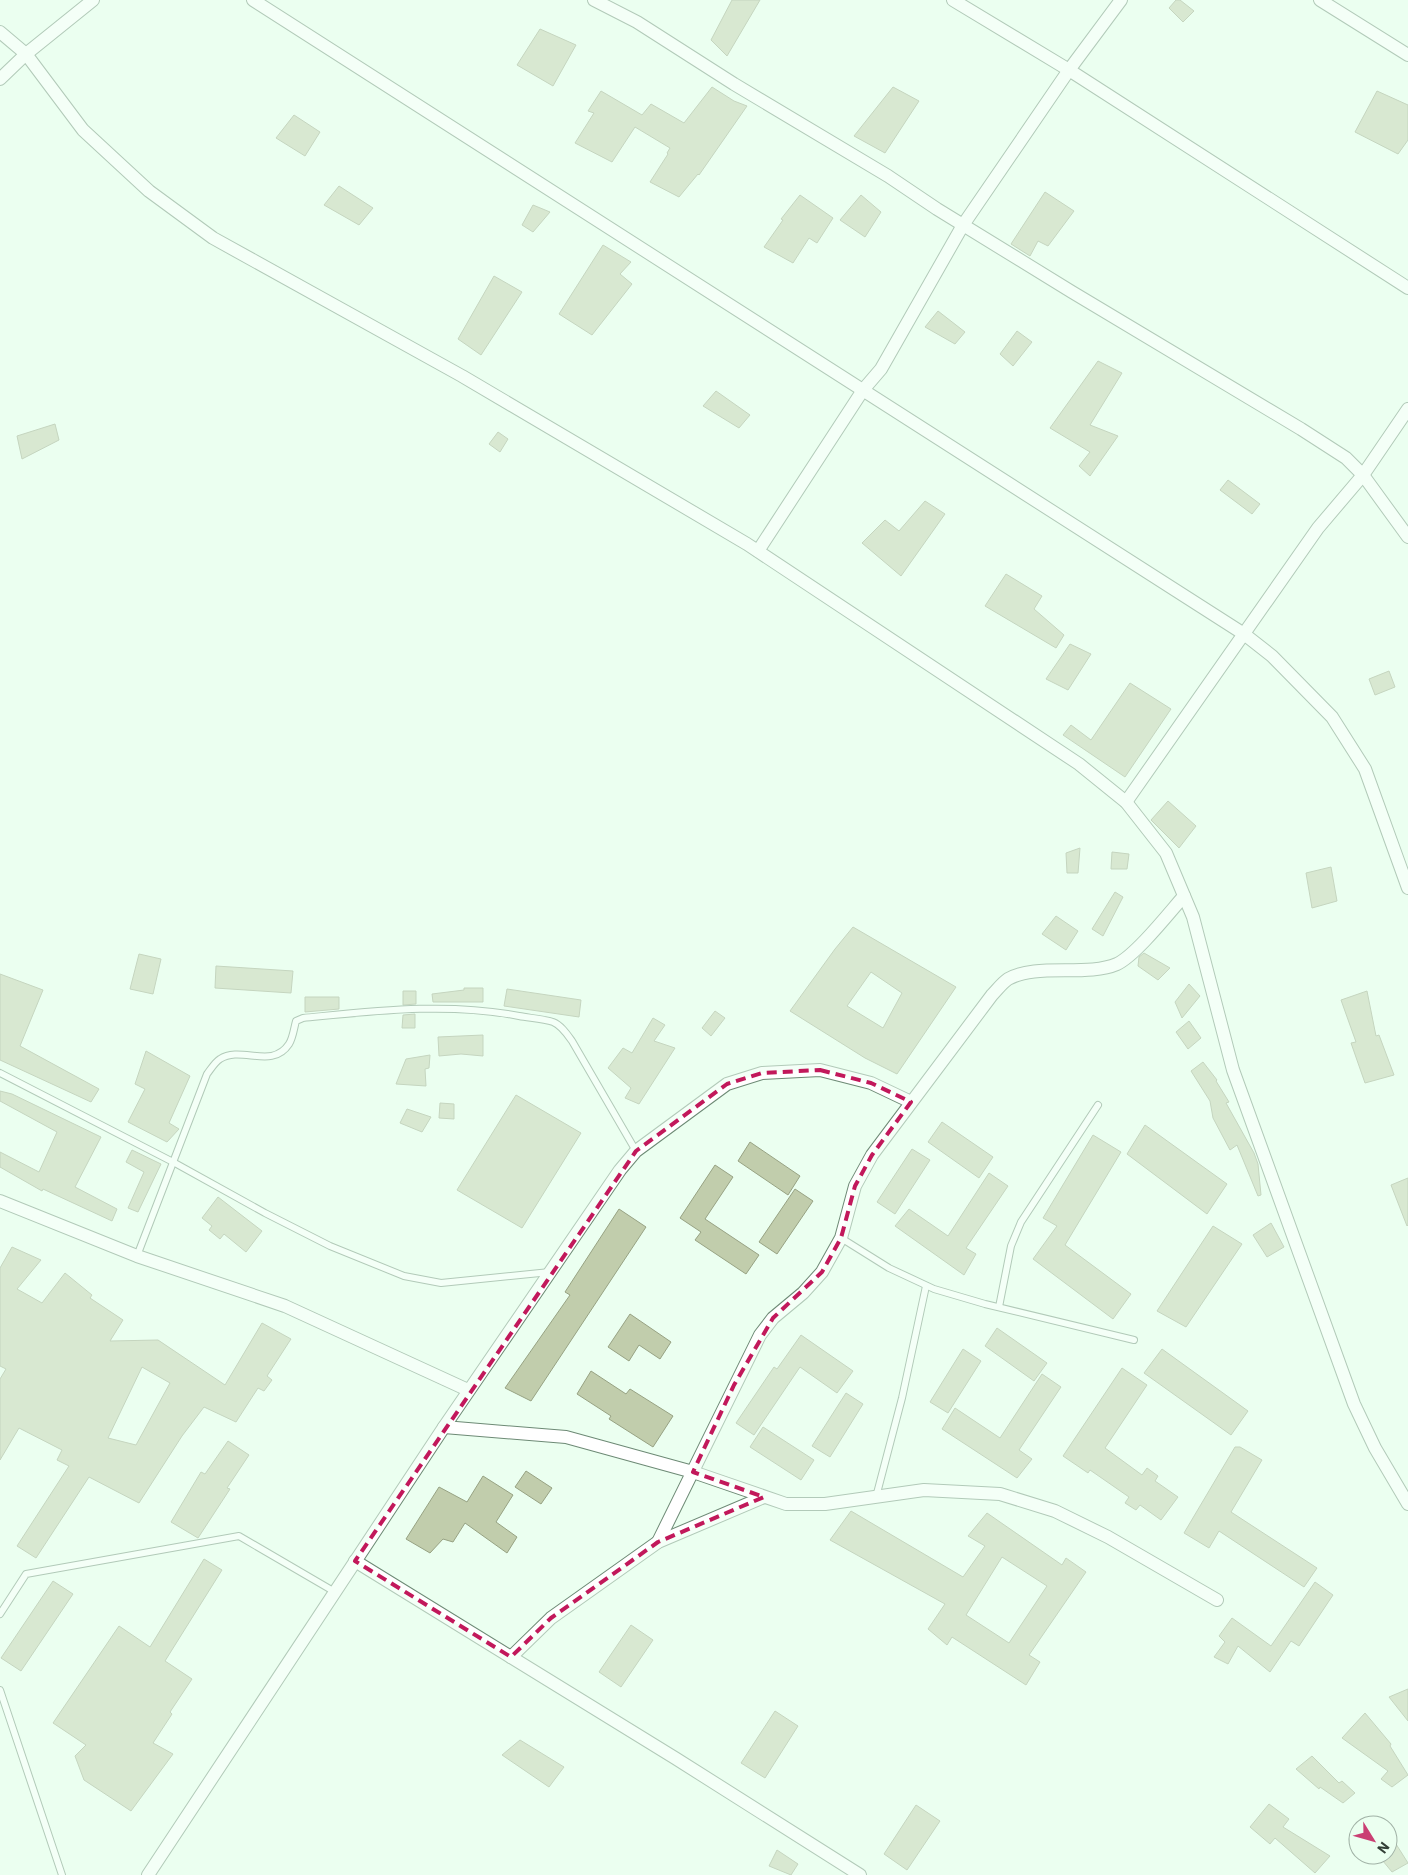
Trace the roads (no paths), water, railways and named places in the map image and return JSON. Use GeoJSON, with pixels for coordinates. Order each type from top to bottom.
{"type":"FeatureCollection","features":[{"type":"Feature","properties":{"kind":"street"},"geometry":{"type":"LineString","coordinates":[[0,79],[26,54],[93,0]]}},
{"type":"Feature","properties":{"kind":"street"},"geometry":{"type":"LineString","coordinates":[[254,0],[863,390],[1023,490],[1244,634],[1272,656],[1332,717],[1365,769],[1408,888]]}},
{"type":"Feature","properties":{"kind":"street"},"geometry":{"type":"LineString","coordinates":[[594,0],[637,22],[734,84],[888,176],[963,225],[1346,458],[1363,475],[1408,537]]}},
{"type":"Feature","properties":{"kind":"street"},"geometry":{"type":"LineString","coordinates":[[953,0],[1069,70],[1408,288]]}},
{"type":"Feature","properties":{"kind":"street"},"geometry":{"type":"LineString","coordinates":[[758,551],[863,390],[881,369],[963,225],[1069,70],[1121,0]]}},
{"type":"Feature","properties":{"kind":"street"},"geometry":{"type":"LineString","coordinates":[[1320,0],[1408,55]]}},
{"type":"Feature","properties":{"kind":"street"},"geometry":{"type":"LineString","coordinates":[[0,32],[26,54],[83,130],[149,191],[213,238],[462,376],[758,551],[1079,764],[1126,802],[1166,853],[1193,917],[1233,1070],[1354,1404],[1375,1448],[1408,1504]]}},
{"type":"Feature","properties":{"kind":"street"},"geometry":{"type":"LineString","coordinates":[[1126,802],[1318,528],[1363,475],[1408,409]]}},
{"type":"Feature","properties":{"kind":"street"},"geometry":{"type":"LineString","coordinates":[[658,1542],[760,1335],[773,1318],[803,1293],[822,1272],[841,1238],[855,1186],[872,1155],[992,995],[1008,979],[1026,973],[1102,968],[1118,964],[1132,953],[1184,896]]}},
{"type":"Feature","properties":{"kind":"street"},"geometry":{"type":"LineString","coordinates":[[148,1875],[468,1390],[620,1170],[636,1151],[727,1084],[762,1073],[820,1070],[871,1083],[911,1102]]}},
{"type":"Feature","properties":{"kind":"street"},"geometry":{"type":"LineString","coordinates":[[0,1200],[137,1256],[285,1306],[468,1390]]}},
{"type":"Feature","properties":{"kind":"street"},"geometry":{"type":"LineString","coordinates":[[444,1426],[566,1437],[693,1472],[786,1504],[825,1504],[924,1490],[1000,1494],[1055,1511],[1108,1537],[1217,1600]]}},
{"type":"Feature","properties":{"kind":"street"},"geometry":{"type":"LineString","coordinates":[[511,1657],[550,1618],[658,1542],[764,1497]]}},
{"type":"Feature","properties":{"kind":"street"},"geometry":{"type":"LineString","coordinates":[[355,1561],[860,1875]]}},
{"type":"Feature","properties":{"kind":"lane"},"geometry":{"type":"LineString","coordinates":[[137,1256],[207,1074],[218,1060],[230,1054],[270,1057],[283,1051],[290,1043],[296,1021],[303,1018],[390,1009],[449,1008],[494,1011],[554,1022],[565,1030],[572,1041],[636,1151]]}},
{"type":"Feature","properties":{"kind":"lane"},"geometry":{"type":"LineString","coordinates":[[0,1074],[173,1162],[265,1213],[330,1246],[404,1276],[441,1284],[551,1272]]}},
{"type":"Feature","properties":{"kind":"lane"},"geometry":{"type":"LineString","coordinates":[[1000,1307],[1011,1246],[1021,1222],[1098,1105]]}},
{"type":"Feature","properties":{"kind":"lane"},"geometry":{"type":"LineString","coordinates":[[841,1238],[889,1268],[926,1286],[1000,1307],[1134,1340]]}},
{"type":"Feature","properties":{"kind":"lane"},"geometry":{"type":"LineString","coordinates":[[876,1497],[902,1398],[926,1286]]}},
{"type":"Feature","properties":{"kind":"lane"},"geometry":{"type":"LineString","coordinates":[[0,1614],[26,1574],[239,1536],[335,1592]]}},
{"type":"Feature","properties":{"kind":"lane"},"geometry":{"type":"LineString","coordinates":[[0,1690],[62,1875]]}}]}
